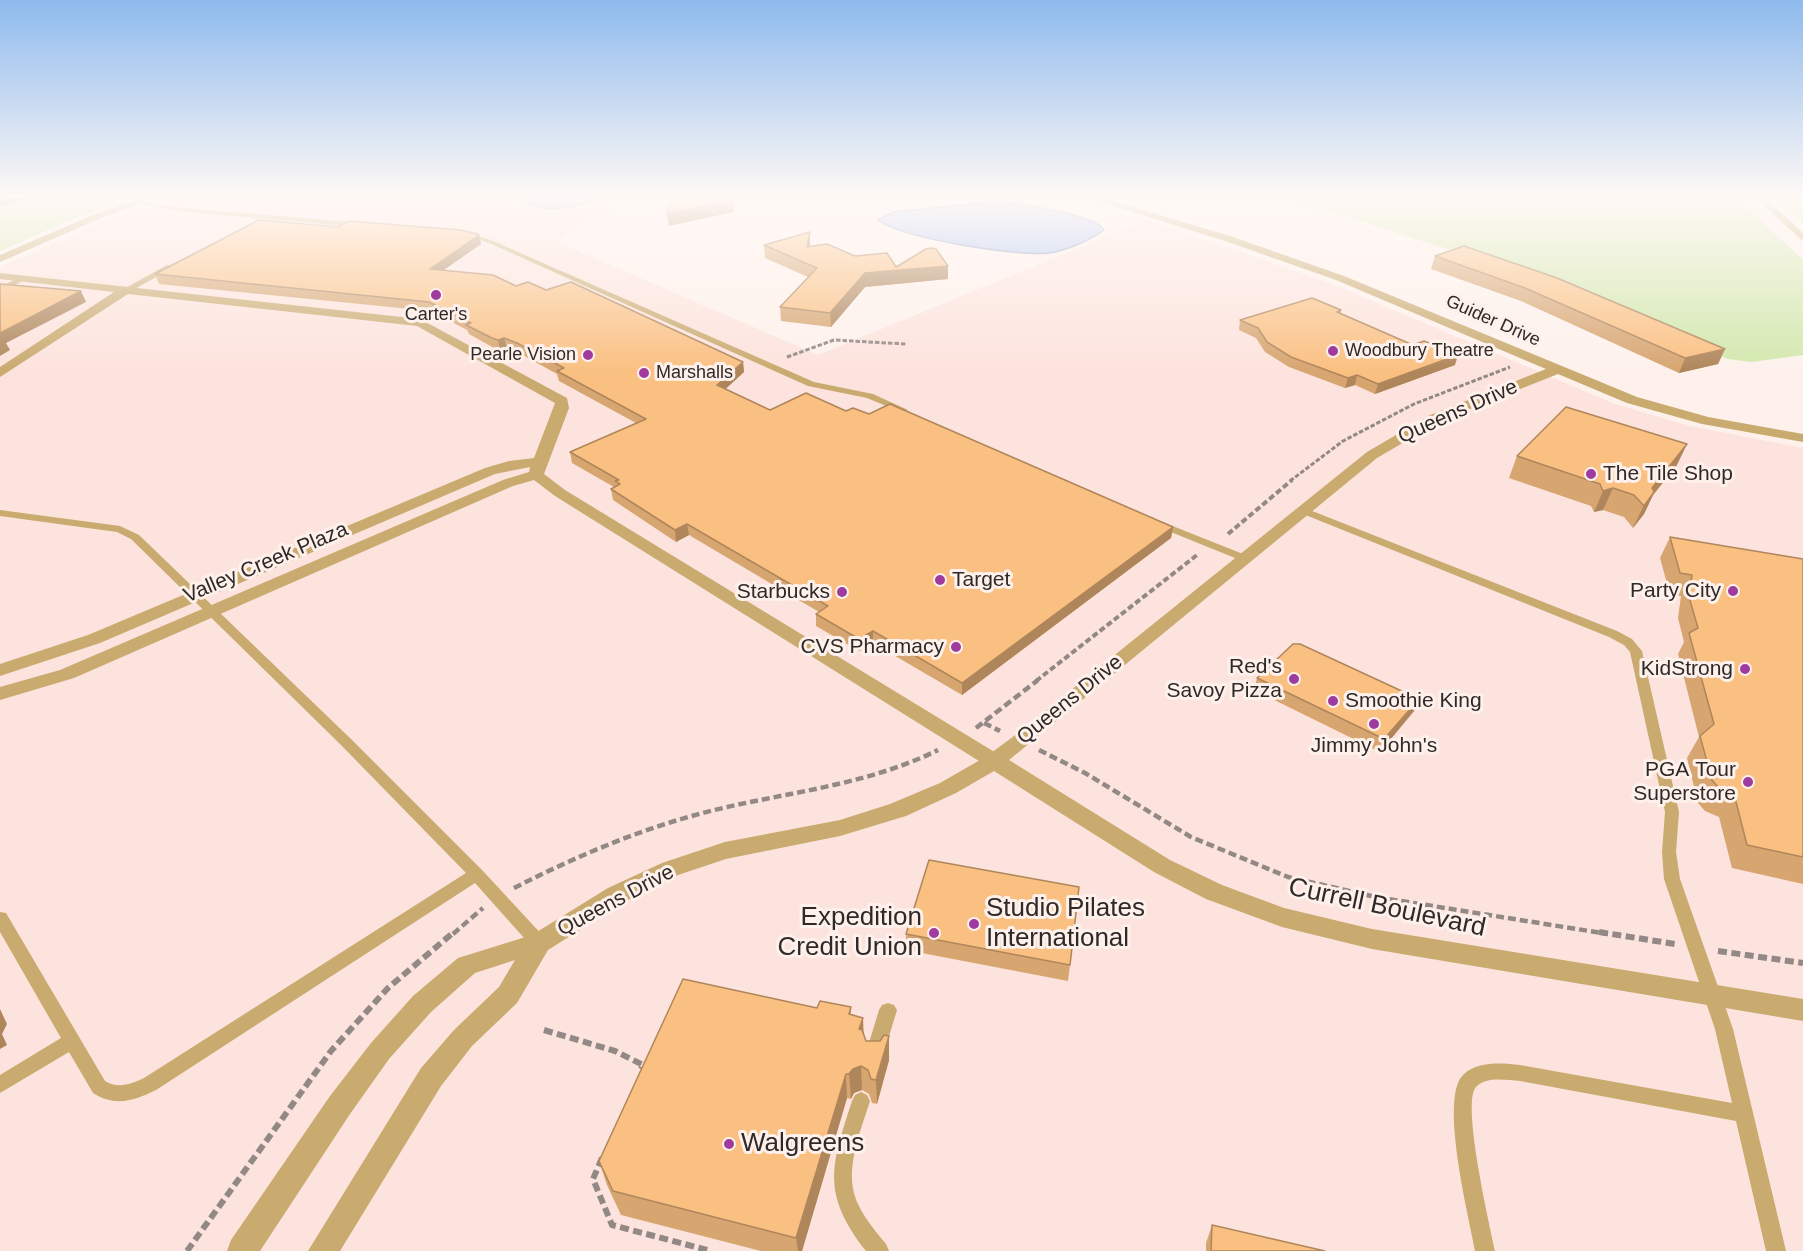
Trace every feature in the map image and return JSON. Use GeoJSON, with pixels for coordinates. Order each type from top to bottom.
{"type":"FeatureCollection","features":[{"type":"Feature","properties":{"kind":"street","name":"Guider Drive"},"geometry":{"type":"LineString","coordinates":[[1273,254],[1411,306],[1605,390],[1659,408],[1728,425],[1803,436]]}},
{"type":"Feature","properties":{"kind":"street"},"geometry":{"type":"LineString","coordinates":[[0,276],[423,324],[562,401],[562,408],[538,469]]}},
{"type":"Feature","properties":{"kind":"street"},"geometry":{"type":"LineString","coordinates":[[0,373],[97,306],[128,289]]}},
{"type":"Feature","properties":{"kind":"street","name":"Queens Drive"},"geometry":{"type":"LineString","coordinates":[[242,1251],[340,1105],[380,1051],[422,1004],[467,965],[539,943],[616,896],[670,869],[725,852],[840,828],[898,810],[948,788],[994,762],[1351,470],[1405,434],[1452,410],[1555,370]]}},
{"type":"Feature","properties":{"kind":"street","name":"Valley Creek Plaza"},"geometry":{"type":"LineString","coordinates":[[0,670],[94,639],[490,471],[509,465],[538,469]]}},
{"type":"Feature","properties":{"kind":"street","name":"Valley Creek Plaza"},"geometry":{"type":"LineString","coordinates":[[0,694],[68,674],[538,469]]}},
{"type":"Feature","properties":{"kind":"street","name":"Currell Boulevard"},"geometry":{"type":"LineString","coordinates":[[538,469],[560,493],[1162,866],[1214,892],[1282,917],[1372,939],[1803,1010]]}},
{"type":"Feature","properties":{"kind":"street","name":"Queens Drive"},"geometry":{"type":"LineString","coordinates":[[323,1251],[431,1077],[463,1038],[508,995],[539,943]]}},
{"type":"Feature","properties":{"kind":"lane"},"geometry":{"type":"LineString","coordinates":[[519,254],[811,384],[870,396],[914,415]]}},
{"type":"Feature","properties":{"kind":"lane"},"geometry":{"type":"LineString","coordinates":[[128,289],[176,264]]}},
{"type":"Feature","properties":{"kind":"lane"},"geometry":{"type":"LineString","coordinates":[[0,290],[25,278]]}},
{"type":"Feature","properties":{"kind":"lane"},"geometry":{"type":"LineString","coordinates":[[1302,510],[1606,631],[1633,647],[1640,660],[1672,812],[1669,852],[1672,879],[1713,995],[1776,1251]]}},
{"type":"Feature","properties":{"kind":"lane"},"geometry":{"type":"LineString","coordinates":[[0,513],[127,531],[198,596],[477,874],[539,943]]}},
{"type":"Feature","properties":{"kind":"lane"},"geometry":{"type":"LineString","coordinates":[[1155,522],[1244,558]]}},
{"type":"Feature","properties":{"kind":"lane"},"geometry":{"type":"LineString","coordinates":[[0,918],[99,1087],[105,1092],[120,1094],[138,1090],[477,874]]}},
{"type":"Feature","properties":{"kind":"lane"},"geometry":{"type":"LineString","coordinates":[[874,1057],[888,1010]]}},
{"type":"Feature","properties":{"kind":"lane"},"geometry":{"type":"LineString","coordinates":[[0,1085],[72,1041]]}},
{"type":"Feature","properties":{"kind":"lane"},"geometry":{"type":"LineString","coordinates":[[1485,1251],[1461,1111],[1465,1087],[1471,1079],[1484,1073],[1520,1072],[1744,1114]]}},
{"type":"Feature","properties":{"kind":"lane"},"geometry":{"type":"LineString","coordinates":[[861,1101],[842,1168],[843,1199],[856,1225],[879,1251]]}},
{"type":"Feature","properties":{"kind":"path"},"geometry":{"type":"LineString","coordinates":[[767,365],[834,340],[906,345]]}},
{"type":"Feature","properties":{"kind":"path"},"geometry":{"type":"LineString","coordinates":[[1226,535],[1270,497],[1343,441],[1420,402],[1514,365]]}},
{"type":"Feature","properties":{"kind":"path"},"geometry":{"type":"LineString","coordinates":[[984,723],[1196,556]]}},
{"type":"Feature","properties":{"kind":"path"},"geometry":{"type":"LineString","coordinates":[[530,880],[617,842],[689,817],[856,783],[919,761]]}},
{"type":"Feature","properties":{"kind":"path"},"geometry":{"type":"LineString","coordinates":[[1069,764],[1191,837],[1288,877],[1366,896],[1653,940]]}},
{"type":"Feature","properties":{"kind":"path"},"geometry":{"type":"LineString","coordinates":[[187,1251],[331,1051],[388,988],[475,914]]}},
{"type":"Feature","properties":{"kind":"path"},"geometry":{"type":"LineString","coordinates":[[1730,953],[1803,963]]}},
{"type":"Feature","properties":{"kind":"path"},"geometry":{"type":"LineString","coordinates":[[544,1030],[615,1051],[643,1065],[639,1076]]}},
{"type":"Feature","properties":{"kind":"path"},"geometry":{"type":"LineString","coordinates":[[607,1148],[593,1179],[612,1225],[711,1251]]}},
{"type":"Feature","properties":{"kind":"shaded area"},"geometry":{"type":"Polygon","coordinates":[[[28,254],[586,254],[818,355],[1063,254],[1247,254],[1330,283],[1615,404],[1690,426],[1803,448],[1803,1251],[0,1251],[0,267],[28,254]]]}},
{"type":"Feature","properties":{"kind":"green space"},"geometry":{"type":"Polygon","coordinates":[[[1464,254],[1797,254],[1803,260],[1803,355],[1752,362],[1728,359],[1464,254]]]}},
{"type":"Feature","properties":{"kind":"building","name":"Target"},"geometry":{"type":"Polygon","coordinates":[[[193,254],[451,254],[430,269],[493,275],[516,286],[528,282],[546,290],[571,282],[743,362],[717,385],[770,410],[806,393],[846,411],[853,408],[869,414],[890,404],[1173,527],[962,683],[873,631],[859,639],[816,614],[828,606],[687,524],[675,530],[611,489],[620,484],[615,481],[619,480],[570,452],[646,419],[557,371],[564,368],[517,343],[504,338],[498,340],[492,338],[466,325],[471,323],[429,302],[155,274],[193,254]]]}},
{"type":"Feature","properties":{"kind":"building"},"geometry":{"type":"Polygon","coordinates":[[[786,254],[888,254],[896,267],[917,254],[940,254],[948,266],[865,273],[830,313],[780,307],[817,268],[786,254]]]}},
{"type":"Feature","properties":{"kind":"building"},"geometry":{"type":"Polygon","coordinates":[[[1488,254],[1557,278],[1725,349],[1685,358],[1525,288],[1435,256],[1488,254]]]}},
{"type":"Feature","properties":{"kind":"building"},"geometry":{"type":"Polygon","coordinates":[[[0,284],[81,291],[0,333],[0,284]]]}},
{"type":"Feature","properties":{"kind":"building","name":"Woodbury Theatre"},"geometry":{"type":"Polygon","coordinates":[[[1312,298],[1341,310],[1337,312],[1413,345],[1424,341],[1458,355],[1378,384],[1357,375],[1348,378],[1291,357],[1267,342],[1258,328],[1240,320],[1312,298]]]}},
{"type":"Feature","properties":{"kind":"building","name":"The Tile Shop"},"geometry":{"type":"Polygon","coordinates":[[[1566,407],[1687,444],[1652,488],[1654,492],[1644,506],[1634,495],[1613,488],[1603,491],[1600,484],[1517,456],[1566,407]]]}},
{"type":"Feature","properties":{"kind":"building"},"geometry":{"type":"Polygon","coordinates":[[[1670,537],[1803,559],[1803,857],[1747,845],[1734,794],[1719,788],[1712,780],[1700,736],[1714,724],[1689,633],[1698,628],[1689,597],[1692,575],[1680,573],[1670,537]]]}},
{"type":"Feature","properties":{"kind":"building"},"geometry":{"type":"Polygon","coordinates":[[[1293,644],[1300,644],[1419,699],[1384,739],[1257,678],[1293,644]]]}},
{"type":"Feature","properties":{"kind":"building"},"geometry":{"type":"Polygon","coordinates":[[[929,860],[1079,887],[1070,965],[906,934],[929,860]]]}},
{"type":"Feature","properties":{"kind":"building","name":"Walgreens"},"geometry":{"type":"Polygon","coordinates":[[[683,979],[817,1008],[820,1001],[851,1007],[849,1014],[863,1018],[859,1029],[862,1030],[866,1041],[880,1041],[884,1035],[889,1036],[876,1080],[871,1079],[868,1070],[861,1066],[846,1074],[796,1238],[613,1191],[599,1161],[683,979]]]}},
{"type":"Feature","properties":{"kind":"building"},"geometry":{"type":"Polygon","coordinates":[[[1212,1225],[1325,1251],[1211,1251],[1212,1225]]]}},
{"type":"Feature","properties":{"kind":"place","name":"Carter's"},"geometry":{"type":"Point","coordinates":[436,295]}},
{"type":"Feature","properties":{"kind":"place","name":"Woodbury Theatre"},"geometry":{"type":"Point","coordinates":[1333,351]}},
{"type":"Feature","properties":{"kind":"place","name":"Pearle Vision"},"geometry":{"type":"Point","coordinates":[588,355]}},
{"type":"Feature","properties":{"kind":"place","name":"Marshalls"},"geometry":{"type":"Point","coordinates":[644,373]}},
{"type":"Feature","properties":{"kind":"place","name":"The Tile Shop"},"geometry":{"type":"Point","coordinates":[1591,474]}},
{"type":"Feature","properties":{"kind":"place","name":"Target"},"geometry":{"type":"Point","coordinates":[940,580]}},
{"type":"Feature","properties":{"kind":"place","name":"Party City"},"geometry":{"type":"Point","coordinates":[1733,591]}},
{"type":"Feature","properties":{"kind":"place","name":"Starbucks"},"geometry":{"type":"Point","coordinates":[842,592]}},
{"type":"Feature","properties":{"kind":"place","name":"CVS Pharmacy"},"geometry":{"type":"Point","coordinates":[956,647]}},
{"type":"Feature","properties":{"kind":"place","name":"KidStrong"},"geometry":{"type":"Point","coordinates":[1745,669]}},
{"type":"Feature","properties":{"kind":"place","name":"Red's Savoy Pizza"},"geometry":{"type":"Point","coordinates":[1294,679]}},
{"type":"Feature","properties":{"kind":"place","name":"Smoothie King"},"geometry":{"type":"Point","coordinates":[1333,701]}},
{"type":"Feature","properties":{"kind":"place","name":"Jimmy John's"},"geometry":{"type":"Point","coordinates":[1374,724]}},
{"type":"Feature","properties":{"kind":"place","name":"PGA Tour Superstore"},"geometry":{"type":"Point","coordinates":[1748,782]}},
{"type":"Feature","properties":{"kind":"place","name":"Studio Pilates International"},"geometry":{"type":"Point","coordinates":[974,924]}},
{"type":"Feature","properties":{"kind":"place","name":"Expedition Credit Union"},"geometry":{"type":"Point","coordinates":[934,933]}},
{"type":"Feature","properties":{"kind":"place","name":"Walgreens"},"geometry":{"type":"Point","coordinates":[729,1144]}}]}
